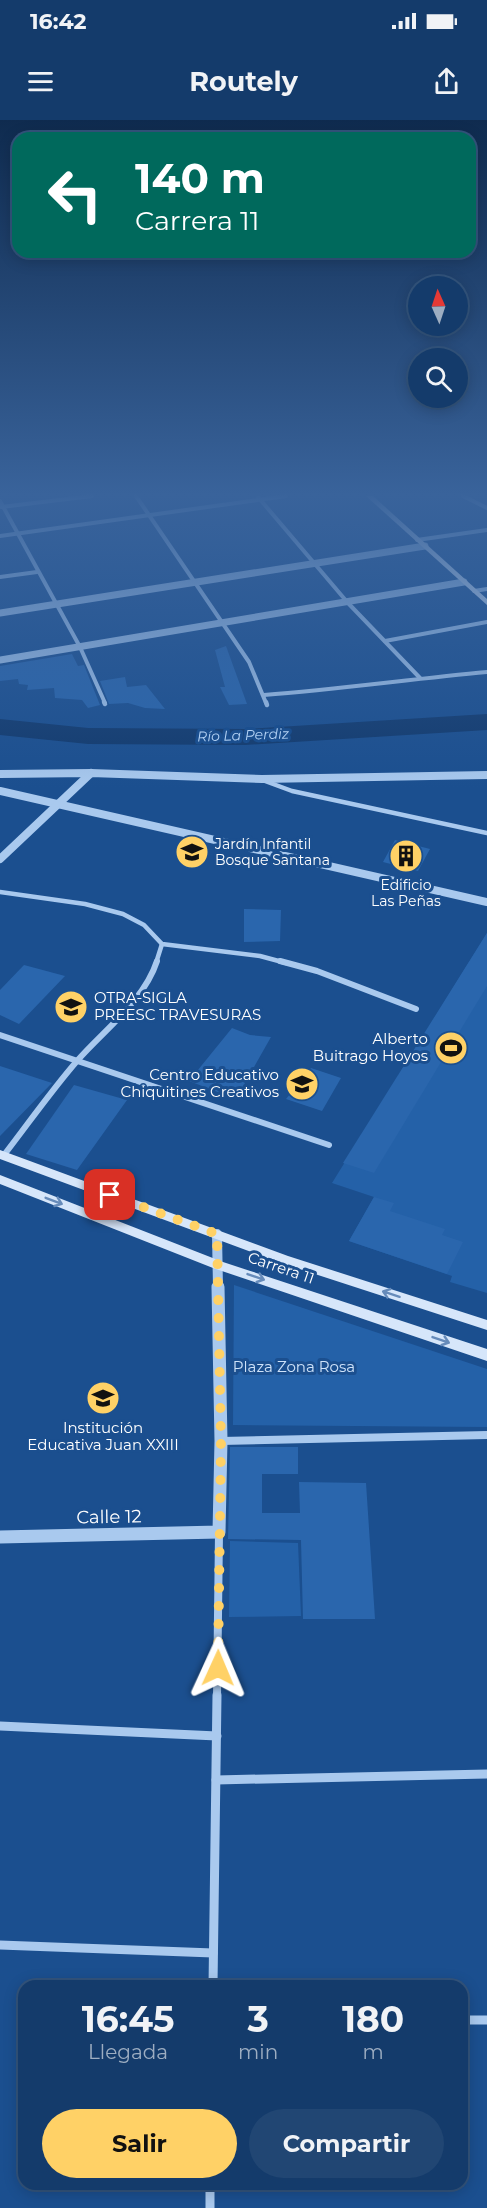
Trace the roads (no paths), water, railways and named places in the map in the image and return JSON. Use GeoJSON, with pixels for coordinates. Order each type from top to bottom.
{"type":"FeatureCollection","features":[{"type":"Feature","properties":{"kind":"main road","name":"Carrera 11"},"geometry":{"type":"LineString","coordinates":[[2,1154],[283,1259],[487,1325]]}},
{"type":"Feature","properties":{"kind":"main road","name":"Carrera 11"},"geometry":{"type":"LineString","coordinates":[[0,1179],[218,1265],[487,1355]]}},
{"type":"Feature","properties":{"kind":"street"},"geometry":{"type":"LineString","coordinates":[[49,593],[80,647],[105,704]]}},
{"type":"Feature","properties":{"kind":"street"},"geometry":{"type":"LineString","coordinates":[[0,613],[129,593]]}},
{"type":"Feature","properties":{"kind":"street"},"geometry":{"type":"LineString","coordinates":[[203,593],[249,662],[267,705]]}},
{"type":"Feature","properties":{"kind":"street"},"geometry":{"type":"LineString","coordinates":[[340,593],[420,678]]}},
{"type":"Feature","properties":{"kind":"street"},"geometry":{"type":"LineString","coordinates":[[0,660],[401,593]]}},
{"type":"Feature","properties":{"kind":"street"},"geometry":{"type":"LineString","coordinates":[[385,641],[487,622]]}},
{"type":"Feature","properties":{"kind":"street"},"geometry":{"type":"LineString","coordinates":[[264,695],[301,690],[369,687],[420,678],[487,672]]}},
{"type":"Feature","properties":{"kind":"street"},"geometry":{"type":"LineString","coordinates":[[0,859],[91,772]]}},
{"type":"Feature","properties":{"kind":"street"},"geometry":{"type":"LineString","coordinates":[[0,774],[91,772],[262,779],[486,774]]}},
{"type":"Feature","properties":{"kind":"street"},"geometry":{"type":"LineString","coordinates":[[262,779],[292,791],[487,833]]}},
{"type":"Feature","properties":{"kind":"street"},"geometry":{"type":"LineString","coordinates":[[0,791],[487,902]]}},
{"type":"Feature","properties":{"kind":"street"},"geometry":{"type":"LineString","coordinates":[[0,892],[85,904],[123,914],[144,925],[162,944],[271,959],[316,970],[416,1009]]}},
{"type":"Feature","properties":{"kind":"street"},"geometry":{"type":"LineString","coordinates":[[2,1154],[77,1061],[128,1006],[153,972],[162,944]]}},
{"type":"Feature","properties":{"kind":"street"},"geometry":{"type":"LineString","coordinates":[[0,1035],[329,1145]]}},
{"type":"Feature","properties":{"kind":"street"},"geometry":{"type":"LineString","coordinates":[[213,1980],[221,1441],[217,1234]]}},
{"type":"Feature","properties":{"kind":"street"},"geometry":{"type":"LineString","coordinates":[[221,1441],[487,1435]]}},
{"type":"Feature","properties":{"kind":"street","name":"Calle 12"},"geometry":{"type":"LineString","coordinates":[[0,1537],[219,1532]]}},
{"type":"Feature","properties":{"kind":"street"},"geometry":{"type":"LineString","coordinates":[[0,1726],[217,1736]]}},
{"type":"Feature","properties":{"kind":"street"},"geometry":{"type":"LineString","coordinates":[[216,1780],[487,1774]]}},
{"type":"Feature","properties":{"kind":"street"},"geometry":{"type":"LineString","coordinates":[[0,1945],[213,1953]]}},
{"type":"Feature","properties":{"kind":"street"},"geometry":{"type":"LineString","coordinates":[[468,2020],[487,2020]]}},
{"type":"Feature","properties":{"kind":"street"},"geometry":{"type":"LineString","coordinates":[[210,2190],[210,2208]]}},
{"type":"Feature","properties":{"kind":"waterway","name":"Río La Perdiz"},"geometry":{"type":"LineString","coordinates":[[0,727],[88,736],[245,737],[487,722]]}},
{"type":"Feature","properties":{"kind":"place","name":"Jardín Infantil Bosque Santana"},"geometry":{"type":"Point","coordinates":[192,852]}},
{"type":"Feature","properties":{"kind":"place","name":"Edificio Las Peñas"},"geometry":{"type":"Point","coordinates":[406,856]}},
{"type":"Feature","properties":{"kind":"place","name":"OTRA-SIGLA PREESC TRAVESURAS"},"geometry":{"type":"Point","coordinates":[71,1007]}},
{"type":"Feature","properties":{"kind":"place","name":"Alberto Buitrago Hoyos"},"geometry":{"type":"Point","coordinates":[451,1048]}},
{"type":"Feature","properties":{"kind":"place","name":"Centro Educativo Chiquitines Creativos"},"geometry":{"type":"Point","coordinates":[302,1084]}},
{"type":"Feature","properties":{"kind":"place","name":"Institución Educativa Juan XXIII"},"geometry":{"type":"Point","coordinates":[103,1398]}},
{"type":"Feature","properties":{"kind":"park label","name":"Plaza Zona Rosa"},"geometry":{"type":"Point","coordinates":[294,1367]}}]}
